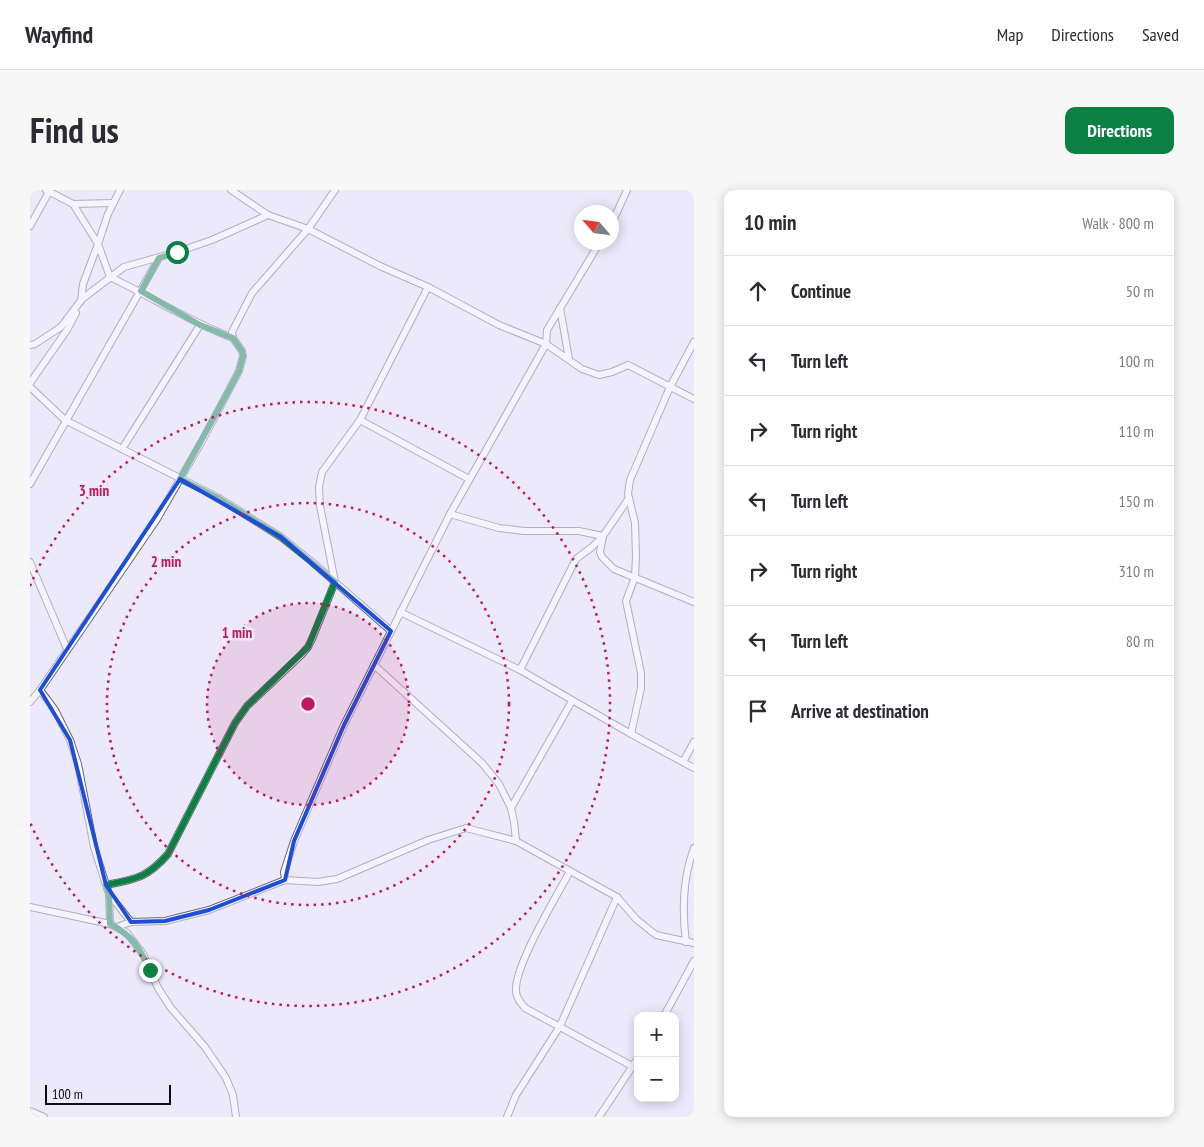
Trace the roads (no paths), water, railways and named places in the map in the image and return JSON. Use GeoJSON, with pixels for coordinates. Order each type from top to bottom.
{"type":"FeatureCollection","features":[{"type":"Feature","properties":{"kind":"street"},"geometry":{"type":"LineString","coordinates":[[120,190],[108,214],[83,284],[82,299],[67,330],[30,385],[65,420],[218,498],[281,537],[391,631]]}},
{"type":"Feature","properties":{"kind":"street"},"geometry":{"type":"LineString","coordinates":[[231,190],[268,216],[308,229],[380,266],[428,287],[499,325],[546,344],[582,369],[599,375],[628,365],[694,399]]}},
{"type":"Feature","properties":{"kind":"street"},"geometry":{"type":"LineString","coordinates":[[233,338],[234,329],[252,293],[308,229],[335,190]]}},
{"type":"Feature","properties":{"kind":"street"},"geometry":{"type":"LineString","coordinates":[[619,208],[627,190]]}},
{"type":"Feature","properties":{"kind":"street"},"geometry":{"type":"LineString","coordinates":[[30,226],[48,191],[73,204],[114,202]]}},
{"type":"Feature","properties":{"kind":"street"},"geometry":{"type":"LineString","coordinates":[[30,702],[157,519],[239,371],[243,356],[242,351],[233,338],[200,325],[141,291],[110,277],[98,244],[73,204]]}},
{"type":"Feature","properties":{"kind":"street"},"geometry":{"type":"LineString","coordinates":[[30,345],[35,344],[61,327],[82,299],[124,267],[159,258],[212,240],[268,216]]}},
{"type":"Feature","properties":{"kind":"street"},"geometry":{"type":"LineString","coordinates":[[285,880],[284,872],[294,841],[344,725],[450,514],[546,344],[546,330],[595,250]]}},
{"type":"Feature","properties":{"kind":"street"},"geometry":{"type":"LineString","coordinates":[[30,484],[159,258]]}},
{"type":"Feature","properties":{"kind":"street"},"geometry":{"type":"LineString","coordinates":[[106,885],[136,879],[157,866],[168,854],[235,723],[247,706],[308,647],[335,582],[327,548],[319,487],[322,472],[360,420],[428,287]]}},
{"type":"Feature","properties":{"kind":"street"},"geometry":{"type":"LineString","coordinates":[[560,308],[569,359]]}},
{"type":"Feature","properties":{"kind":"street"},"geometry":{"type":"LineString","coordinates":[[122,449],[200,325]]}},
{"type":"Feature","properties":{"kind":"street"},"geometry":{"type":"LineString","coordinates":[[631,734],[641,688],[640,673],[626,600],[635,577],[636,556],[635,522],[629,498],[630,480],[635,464],[670,387],[694,342]]}},
{"type":"Feature","properties":{"kind":"street"},"geometry":{"type":"LineString","coordinates":[[360,420],[469,479]]}},
{"type":"Feature","properties":{"kind":"street"},"geometry":{"type":"LineString","coordinates":[[520,670],[576,559],[603,536],[629,498]]}},
{"type":"Feature","properties":{"kind":"street"},"geometry":{"type":"LineString","coordinates":[[450,514],[499,528],[524,531],[579,531],[603,536]]}},
{"type":"Feature","properties":{"kind":"street"},"geometry":{"type":"LineString","coordinates":[[603,536],[600,552],[607,564],[614,569],[694,602]]}},
{"type":"Feature","properties":{"kind":"street"},"geometry":{"type":"LineString","coordinates":[[30,562],[67,649]]}},
{"type":"Feature","properties":{"kind":"street"},"geometry":{"type":"LineString","coordinates":[[400,612],[520,670],[694,768]]}},
{"type":"Feature","properties":{"kind":"street"},"geometry":{"type":"LineString","coordinates":[[374,665],[482,763],[499,784],[511,808],[516,841]]}},
{"type":"Feature","properties":{"kind":"street"},"geometry":{"type":"LineString","coordinates":[[40,690],[55,710],[70,740],[78,764],[94,847],[109,894],[110,924]]}},
{"type":"Feature","properties":{"kind":"street"},"geometry":{"type":"LineString","coordinates":[[511,808],[572,701]]}},
{"type":"Feature","properties":{"kind":"street"},"geometry":{"type":"LineString","coordinates":[[683,762],[694,742]]}},
{"type":"Feature","properties":{"kind":"street"},"geometry":{"type":"LineString","coordinates":[[117,927],[131,922],[166,921],[209,910],[285,880],[318,882],[338,879],[428,840],[460,829],[470,829],[516,841],[617,897],[636,919],[656,935],[694,943]]}},
{"type":"Feature","properties":{"kind":"street"},"geometry":{"type":"LineString","coordinates":[[686,942],[687,869],[694,848]]}},
{"type":"Feature","properties":{"kind":"street"},"geometry":{"type":"LineString","coordinates":[[570,871],[523,961],[516,980],[518,1000],[526,1008],[632,1066]]}},
{"type":"Feature","properties":{"kind":"street"},"geometry":{"type":"LineString","coordinates":[[109,894],[131,922]]}},
{"type":"Feature","properties":{"kind":"street"},"geometry":{"type":"LineString","coordinates":[[507,1117],[516,1095],[560,1026],[617,897]]}},
{"type":"Feature","properties":{"kind":"street"},"geometry":{"type":"LineString","coordinates":[[30,907],[110,924],[127,933],[137,946],[158,988],[171,1008],[205,1047],[226,1078],[233,1095],[236,1117]]}},
{"type":"Feature","properties":{"kind":"street"},"geometry":{"type":"LineString","coordinates":[[666,1012],[694,961]]}},
{"type":"Feature","properties":{"kind":"street"},"geometry":{"type":"LineString","coordinates":[[599,1117],[634,1063]]}},
{"type":"Feature","properties":{"kind":"street"},"geometry":{"type":"LineString","coordinates":[[30,1111],[44,1117]]}}]}
